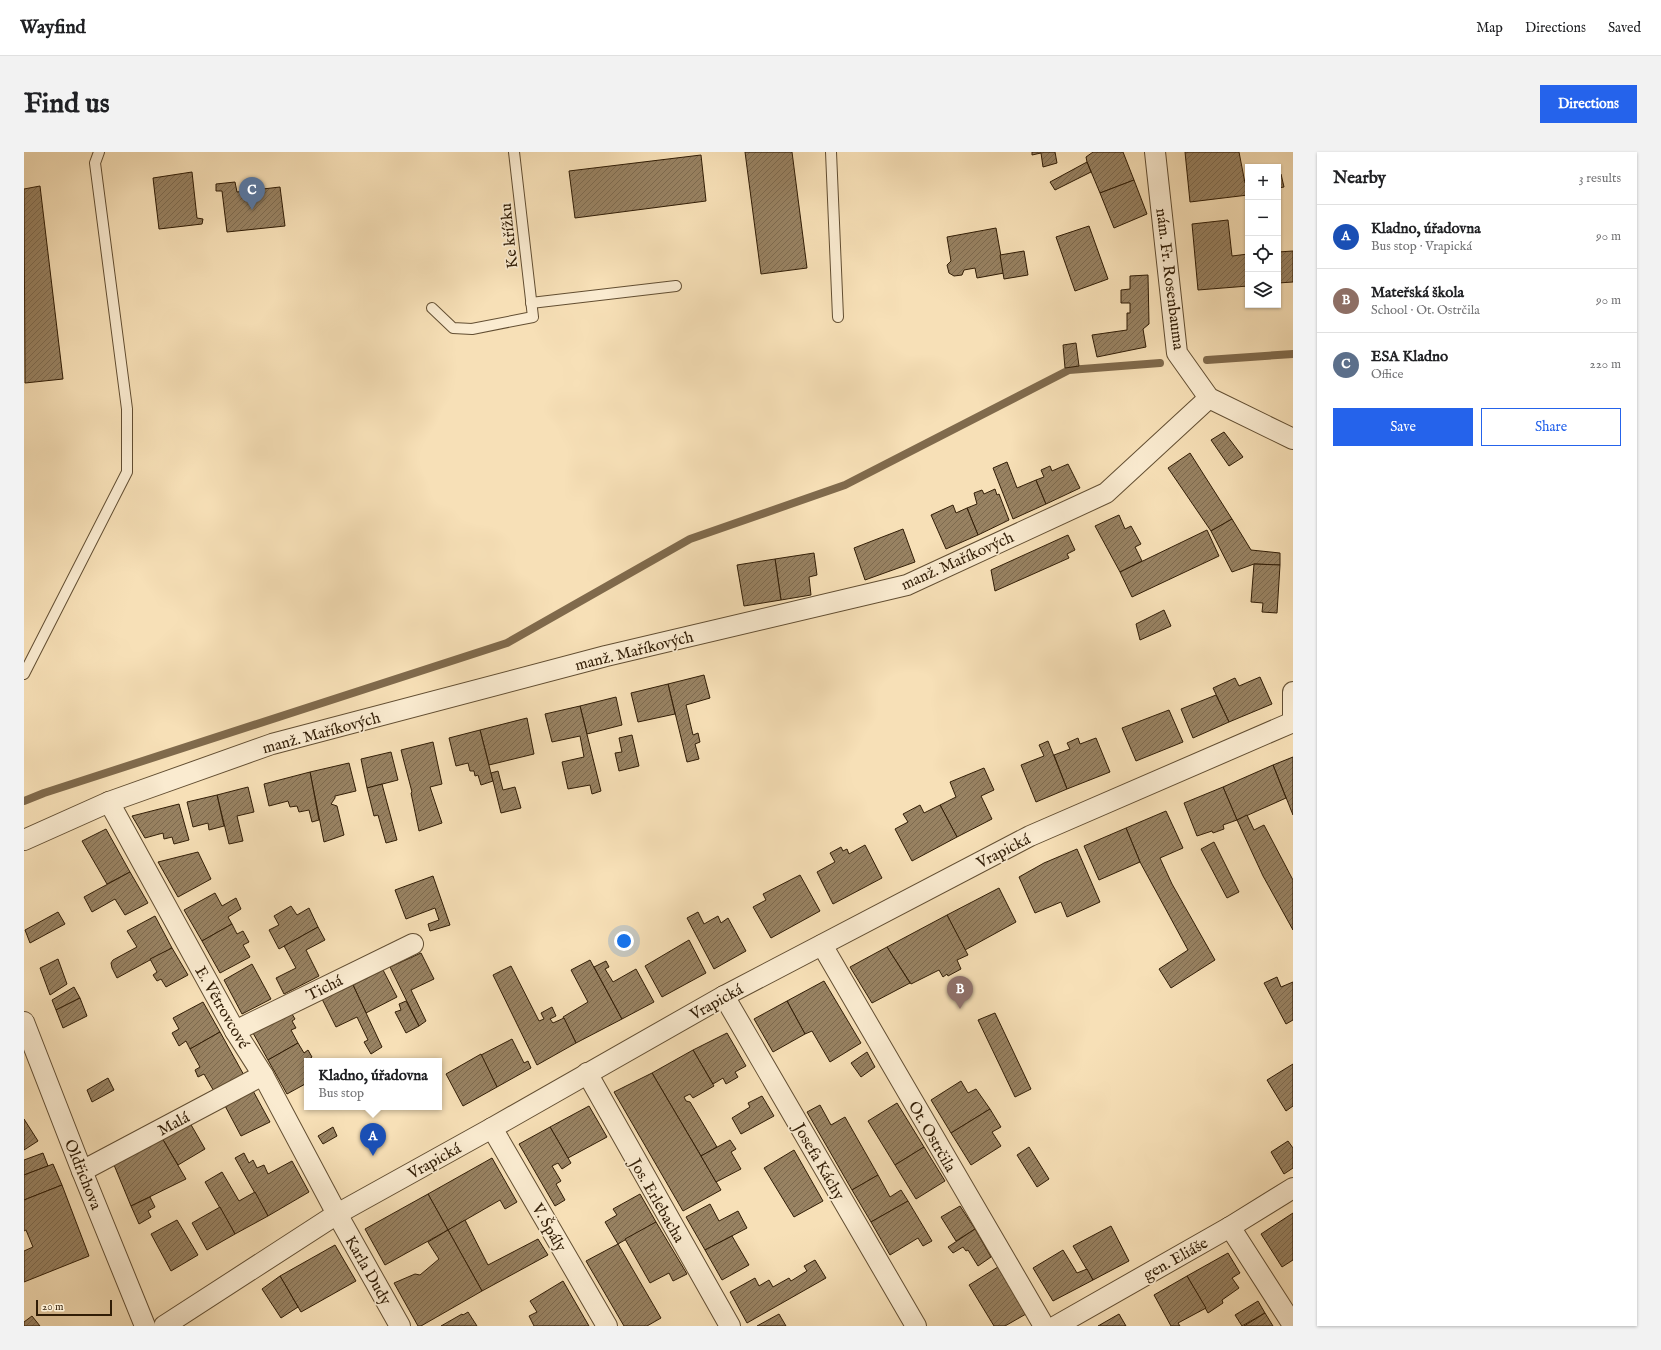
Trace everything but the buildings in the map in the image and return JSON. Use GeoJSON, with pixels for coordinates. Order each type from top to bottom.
{"type":"FeatureCollection","features":[{"type":"Feature","properties":{"kind":"street","name":"nám. Fr. Rosenbauma"},"geometry":{"type":"LineString","coordinates":[[1155,152],[1177,353],[1209,398]]}},
{"type":"Feature","properties":{"kind":"street"},"geometry":{"type":"LineString","coordinates":[[1209,398],[1293,439]]}},
{"type":"Feature","properties":{"kind":"street","name":"manž. Maříkových"},"geometry":{"type":"LineString","coordinates":[[24,840],[109,802],[272,744],[599,657],[907,585],[1106,494],[1209,398]]}},
{"type":"Feature","properties":{"kind":"street"},"geometry":{"type":"LineString","coordinates":[[1293,692],[1293,722]]}},
{"type":"Feature","properties":{"kind":"street","name":"Vrapická"},"geometry":{"type":"LineString","coordinates":[[164,1326],[337,1214],[724,996],[1030,836],[1293,722]]}},
{"type":"Feature","properties":{"kind":"street","name":"E. Větrovcové"},"geometry":{"type":"LineString","coordinates":[[109,802],[235,1031],[263,1075],[337,1214]]}},
{"type":"Feature","properties":{"kind":"street","name":"Tichá"},"geometry":{"type":"LineString","coordinates":[[235,1031],[413,944]]}},
{"type":"Feature","properties":{"kind":"street","name":"Ot. Ostrčila"},"geometry":{"type":"LineString","coordinates":[[822,945],[1044,1326]]}},
{"type":"Feature","properties":{"kind":"street","name":"Josefa Káchy"},"geometry":{"type":"LineString","coordinates":[[724,996],[916,1326]]}},
{"type":"Feature","properties":{"kind":"street","name":"Oldřichova"},"geometry":{"type":"LineString","coordinates":[[24,1022],[82,1171],[145,1326]]}},
{"type":"Feature","properties":{"kind":"street","name":"Jos. Erlebacha"},"geometry":{"type":"LineString","coordinates":[[586,1073],[730,1326]]}},
{"type":"Feature","properties":{"kind":"street","name":"Malá"},"geometry":{"type":"LineString","coordinates":[[82,1171],[263,1075]]}},
{"type":"Feature","properties":{"kind":"street","name":"V. Špály"},"geometry":{"type":"LineString","coordinates":[[492,1128],[607,1326]]}},
{"type":"Feature","properties":{"kind":"street","name":"gen. Eliáše"},"geometry":{"type":"LineString","coordinates":[[1056,1326],[1230,1227],[1293,1188]]}},
{"type":"Feature","properties":{"kind":"street","name":"Karla Dudy"},"geometry":{"type":"LineString","coordinates":[[337,1214],[400,1326]]}},
{"type":"Feature","properties":{"kind":"street"},"geometry":{"type":"LineString","coordinates":[[1230,1227],[1293,1325]]}},
{"type":"Feature","properties":{"kind":"lane"},"geometry":{"type":"LineString","coordinates":[[24,674],[127,472],[127,409],[95,163],[99,152]]}},
{"type":"Feature","properties":{"kind":"lane","name":"Ke křížku"},"geometry":{"type":"LineString","coordinates":[[432,308],[453,328],[472,329],[532,317],[514,152]]}},
{"type":"Feature","properties":{"kind":"lane"},"geometry":{"type":"LineString","coordinates":[[831,152],[838,317]]}},
{"type":"Feature","properties":{"kind":"lane"},"geometry":{"type":"LineString","coordinates":[[531,302],[676,286]]}},
{"type":"Feature","properties":{"kind":"waterway"},"geometry":{"type":"LineString","coordinates":[[1207,360],[1293,354]]}},
{"type":"Feature","properties":{"kind":"waterway"},"geometry":{"type":"LineString","coordinates":[[24,801],[44,793],[507,643],[690,539],[845,485],[1069,370],[1160,363]]}},
{"type":"Feature","properties":{"kind":"place","name":"ESA Kladno"},"geometry":{"type":"Point","coordinates":[252,210]}},
{"type":"Feature","properties":{"kind":"place","name":"Mateřská škola"},"geometry":{"type":"Point","coordinates":[960,1009]}},
{"type":"Feature","properties":{"kind":"place","name":"Kladno, úřadovna"},"geometry":{"type":"Point","coordinates":[373,1156]}}]}
